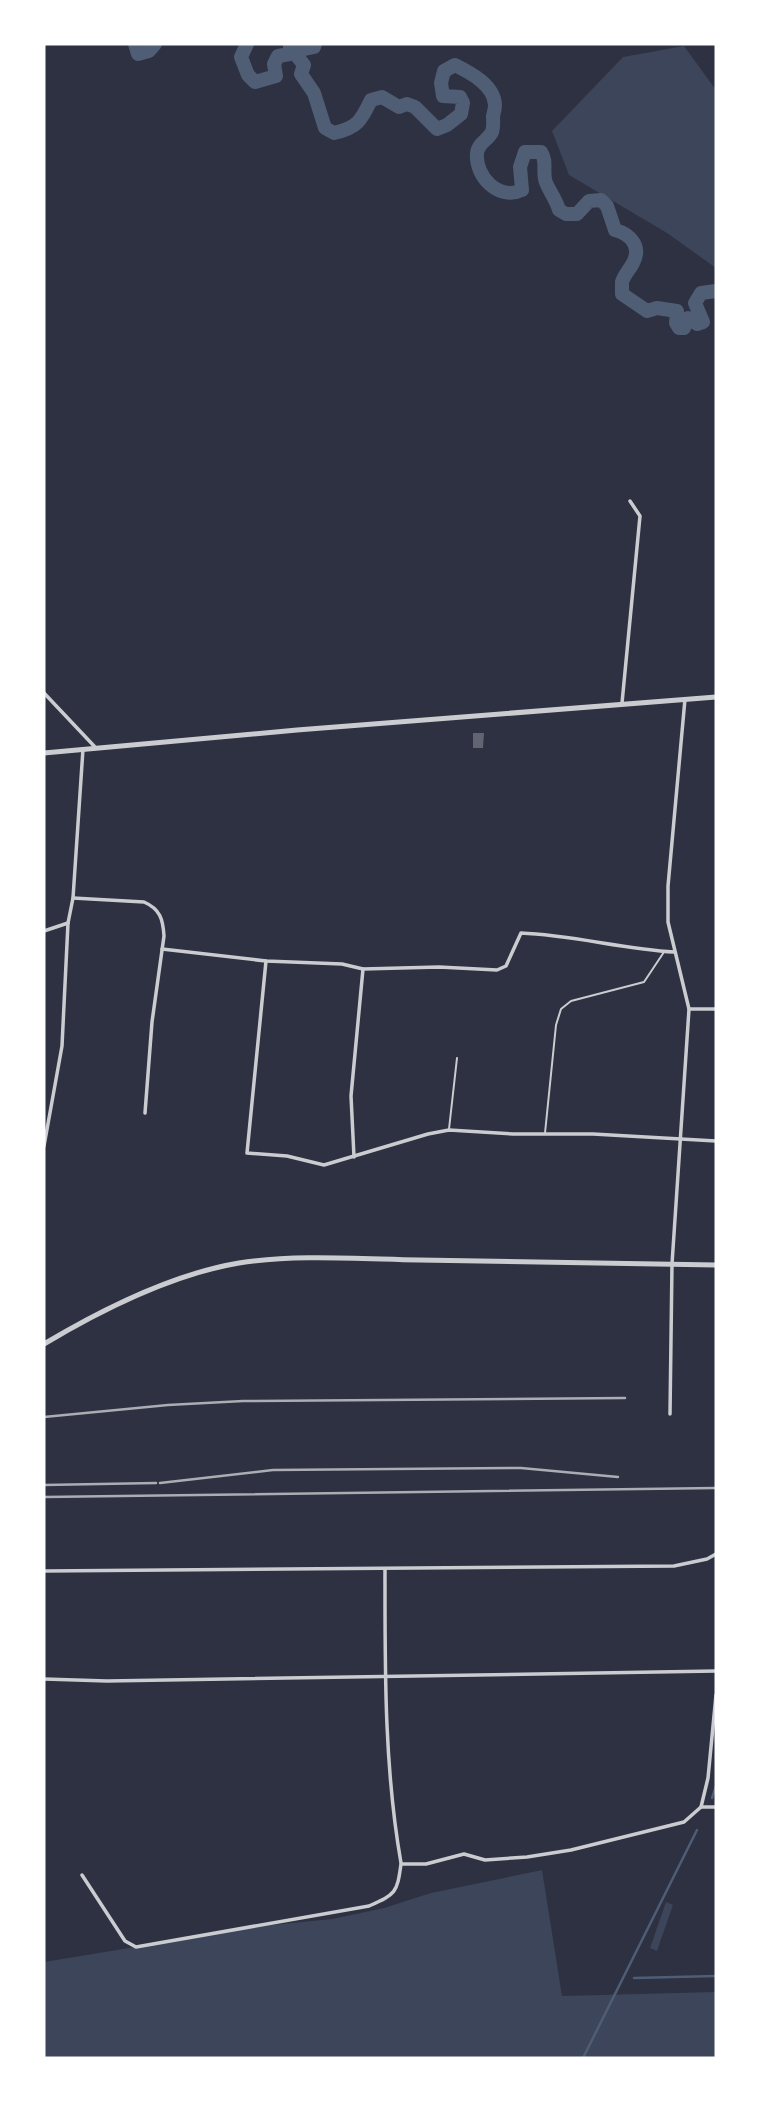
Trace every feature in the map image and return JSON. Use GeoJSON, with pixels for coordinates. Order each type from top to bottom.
{"type":"FeatureCollection","features":[{"type":"Feature","properties":{"kind":"street"},"geometry":{"type":"LineString","coordinates":[[621,705],[640,516],[630,501]]}},
{"type":"Feature","properties":{"kind":"street"},"geometry":{"type":"LineString","coordinates":[[44,693],[96,749]]}},
{"type":"Feature","properties":{"kind":"street"},"geometry":{"type":"LineString","coordinates":[[44,753],[716,697]]}},
{"type":"Feature","properties":{"kind":"street"},"geometry":{"type":"LineString","coordinates":[[670,1414],[672,1264],[689,1009],[668,922],[668,886],[685,699]]}},
{"type":"Feature","properties":{"kind":"street"},"geometry":{"type":"LineString","coordinates":[[44,1146],[62,1046],[68,923],[73,898],[83,749]]}},
{"type":"Feature","properties":{"kind":"street"},"geometry":{"type":"LineString","coordinates":[[73,898],[145,902],[153,906],[163,923],[145,1112]]}},
{"type":"Feature","properties":{"kind":"street"},"geometry":{"type":"LineString","coordinates":[[44,932],[68,923]]}},
{"type":"Feature","properties":{"kind":"street"},"geometry":{"type":"LineString","coordinates":[[162,949],[265,961],[342,964],[363,969],[439,967],[497,970],[506,966],[521,933],[674,952]]}},
{"type":"Feature","properties":{"kind":"street"},"geometry":{"type":"LineString","coordinates":[[265,961],[247,1153],[287,1156],[324,1165],[449,1130],[716,1141]]}},
{"type":"Feature","properties":{"kind":"street"},"geometry":{"type":"LineString","coordinates":[[354,1157],[351,1096],[363,969]]}},
{"type":"Feature","properties":{"kind":"street"},"geometry":{"type":"LineString","coordinates":[[689,1009],[716,1009]]}},
{"type":"Feature","properties":{"kind":"street"},"geometry":{"type":"LineString","coordinates":[[44,1344],[153,1290],[200,1272],[239,1263],[349,1259],[716,1265]]}},
{"type":"Feature","properties":{"kind":"street"},"geometry":{"type":"LineString","coordinates":[[44,1572],[674,1566],[707,1559],[716,1554]]}},
{"type":"Feature","properties":{"kind":"street"},"geometry":{"type":"LineString","coordinates":[[82,1875],[125,1941],[136,1947],[369,1906],[390,1897],[397,1888],[401,1864],[392,1813],[385,1569]]}},
{"type":"Feature","properties":{"kind":"street"},"geometry":{"type":"LineString","coordinates":[[44,1679],[107,1681],[716,1671]]}},
{"type":"Feature","properties":{"kind":"street"},"geometry":{"type":"LineString","coordinates":[[401,1864],[426,1864],[464,1854],[485,1860],[527,1857],[571,1850],[684,1822],[701,1807],[708,1778],[716,1695]]}},
{"type":"Feature","properties":{"kind":"street"},"geometry":{"type":"LineString","coordinates":[[701,1807],[716,1807]]}},
{"type":"Feature","properties":{"kind":"lane"},"geometry":{"type":"LineString","coordinates":[[545,1133],[556,1025],[561,1009],[571,1001],[644,982],[665,951]]}},
{"type":"Feature","properties":{"kind":"lane"},"geometry":{"type":"LineString","coordinates":[[449,1130],[457,1058]]}},
{"type":"Feature","properties":{"kind":"shaded area"},"geometry":{"type":"Polygon","coordinates":[[[684,46],[716,90],[716,268],[667,233],[569,175],[552,131],[623,57],[684,46]]]}},
{"type":"Feature","properties":{"kind":"shaded area"},"geometry":{"type":"Polygon","coordinates":[[[542,1870],[562,1996],[716,1992],[716,2058],[44,2058],[44,1962],[262,1926],[332,1919],[384,1908],[431,1893],[542,1870]]]}},
{"type":"Feature","properties":{"kind":"shaded area"},"geometry":{"type":"Polygon","coordinates":[[[666,1902],[673,1905],[657,1951],[650,1948],[666,1902]]]}},
{"type":"Feature","properties":{"kind":"building"},"geometry":{"type":"Polygon","coordinates":[[[473,733],[484,733],[483,748],[473,748],[473,733]]]}},
{"type":"Feature","properties":{"kind":"waterway"},"geometry":{"type":"LineString","coordinates":[[135,44],[138,54],[149,51],[155,44]]}},
{"type":"Feature","properties":{"kind":"waterway"},"geometry":{"type":"LineString","coordinates":[[247,44],[241,57],[248,75],[255,82],[276,76],[274,64],[278,56],[290,54],[290,44]]}},
{"type":"Feature","properties":{"kind":"waterway"},"geometry":{"type":"LineString","coordinates":[[315,44],[314,47],[300,50],[297,56],[304,65],[301,74],[314,93],[325,128],[334,133],[348,129],[361,118],[371,100],[382,97],[399,107],[407,104],[415,107],[437,129],[447,125],[461,114],[463,103],[460,97],[443,96],[441,83],[444,71],[455,65],[481,80],[494,98],[492,132],[477,153],[480,170],[490,185],[505,192],[522,190],[520,167],[525,152],[541,152],[546,182],[559,210],[566,214],[577,214],[589,201],[601,200],[607,206],[615,230],[625,234],[633,242],[635,257],[623,279],[622,294],[647,311],[657,308],[677,311],[676,323],[679,328],[684,328],[688,318],[697,324],[703,322],[695,303],[701,293],[716,291]]}},
{"type":"Feature","properties":{"kind":"waterway"},"geometry":{"type":"LineString","coordinates":[[712,1798],[716,1786]]}},
{"type":"Feature","properties":{"kind":"waterway"},"geometry":{"type":"LineString","coordinates":[[583,2058],[697,1830]]}},
{"type":"Feature","properties":{"kind":"waterway"},"geometry":{"type":"LineString","coordinates":[[634,1978],[716,1976]]}},
{"type":"Feature","properties":{"kind":"railway"},"geometry":{"type":"LineString","coordinates":[[44,1417],[243,1401],[625,1398]]}},
{"type":"Feature","properties":{"kind":"railway"},"geometry":{"type":"LineString","coordinates":[[160,1483],[273,1470],[521,1468],[618,1477]]}},
{"type":"Feature","properties":{"kind":"railway"},"geometry":{"type":"LineString","coordinates":[[44,1485],[156,1483]]}},
{"type":"Feature","properties":{"kind":"railway"},"geometry":{"type":"LineString","coordinates":[[44,1497],[716,1488]]}}]}
